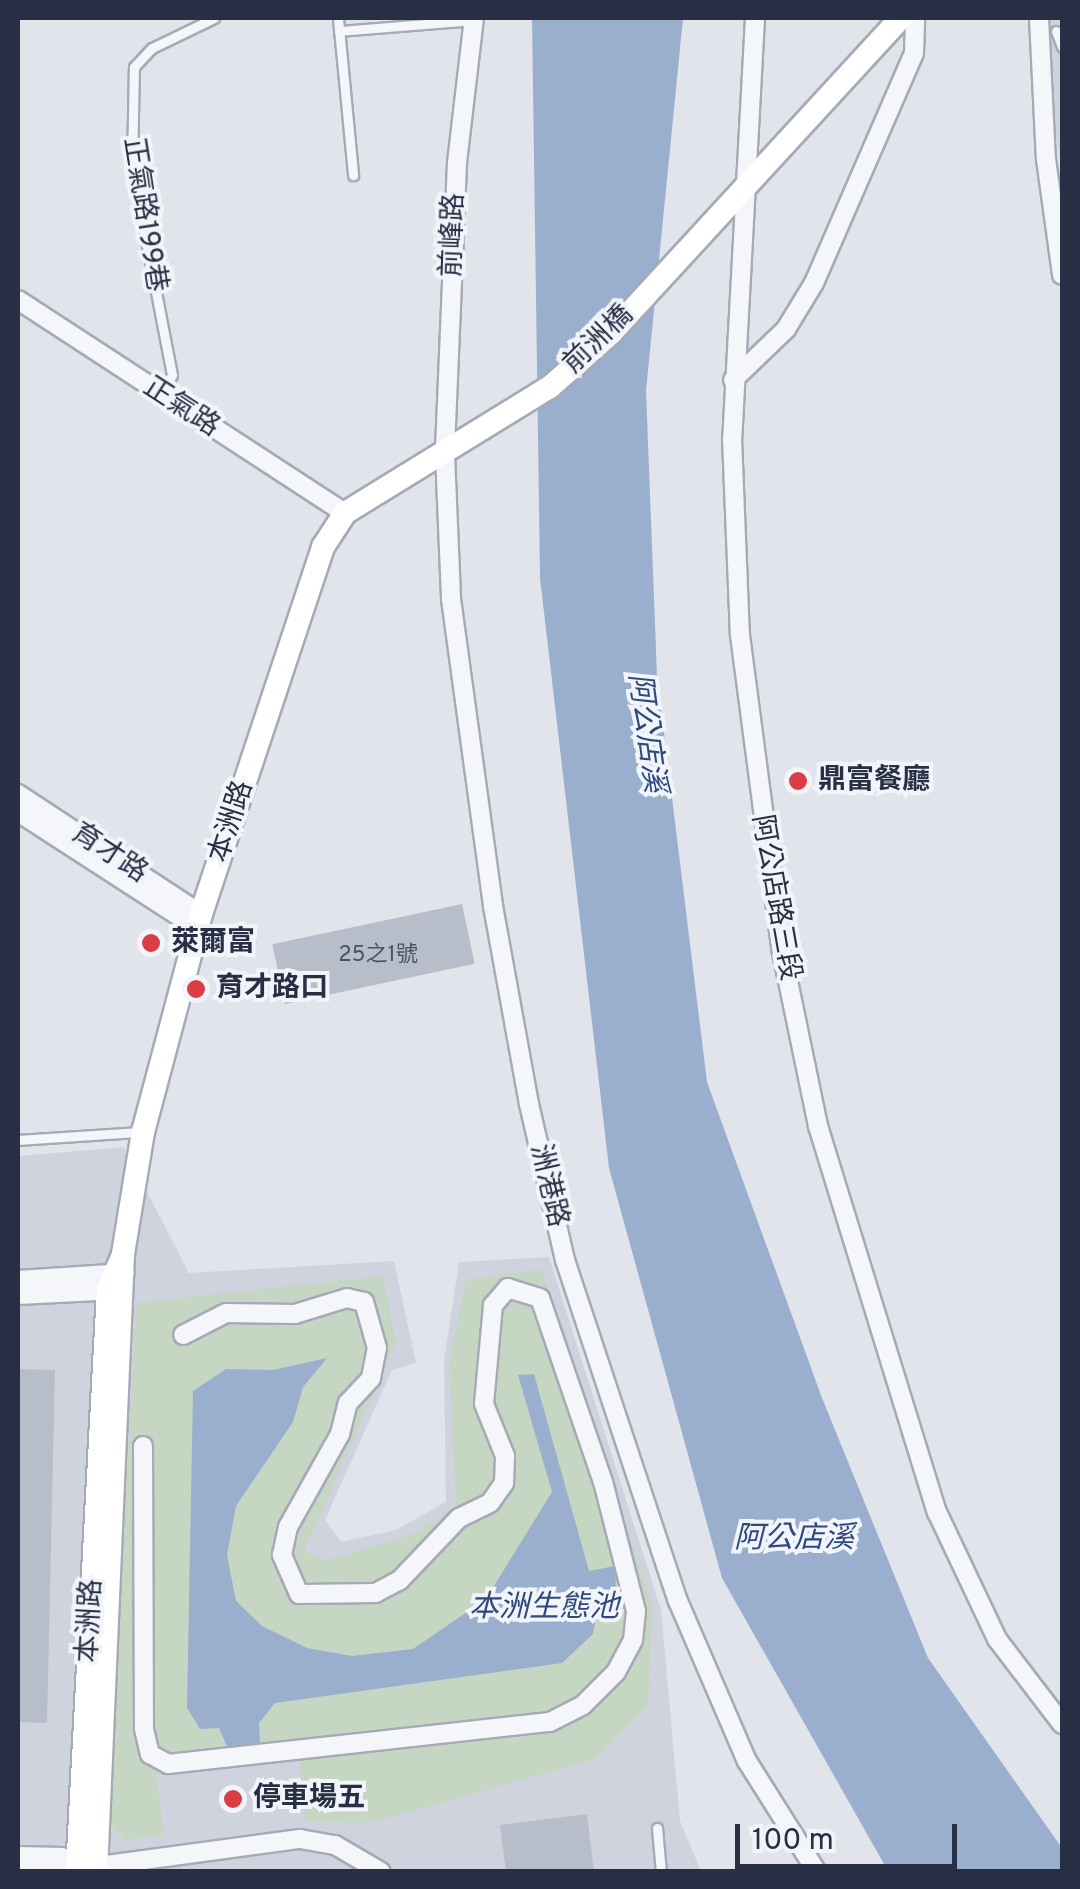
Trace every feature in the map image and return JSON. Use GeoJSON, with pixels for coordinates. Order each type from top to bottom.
{"type":"FeatureCollection","features":[{"type":"Feature","properties":{"kind":"main road"},"geometry":{"type":"LineString","coordinates":[[742,188],[901,18]]}},
{"type":"Feature","properties":{"kind":"main road","name":"前洲橋"},"geometry":{"type":"LineString","coordinates":[[445,454],[550,387],[611,333],[742,188]]}},
{"type":"Feature","properties":{"kind":"main road","name":"本洲路"},"geometry":{"type":"LineString","coordinates":[[85,1866],[119,1276],[142,1132],[199,921],[323,546],[345,513],[445,454]]}},
{"type":"Feature","properties":{"kind":"street","name":"阿公店路三段"},"geometry":{"type":"LineString","coordinates":[[755,18],[742,188],[734,380],[740,635],[756,789],[818,1126],[938,1512],[997,1639],[1062,1724]]}},
{"type":"Feature","properties":{"kind":"street"},"geometry":{"type":"LineString","coordinates":[[734,380],[786,329],[814,283],[914,53],[915,18]]}},
{"type":"Feature","properties":{"kind":"street"},"geometry":{"type":"LineString","coordinates":[[1039,18],[1046,159],[1062,275]]}},
{"type":"Feature","properties":{"kind":"street","name":"前峰路"},"geometry":{"type":"LineString","coordinates":[[445,454],[457,163],[474,19]]}},
{"type":"Feature","properties":{"kind":"street","name":"正氣路"},"geometry":{"type":"LineString","coordinates":[[18,300],[345,513]]}},
{"type":"Feature","properties":{"kind":"street","name":"洲港路"},"geometry":{"type":"LineString","coordinates":[[445,454],[452,599],[493,906],[565,1260],[678,1602],[747,1761],[816,1872]]}},
{"type":"Feature","properties":{"kind":"street","name":"育才路"},"geometry":{"type":"LineString","coordinates":[[18,794],[199,921]]}},
{"type":"Feature","properties":{"kind":"street","name":"育才路"},"geometry":{"type":"LineString","coordinates":[[18,812],[199,921]]}},
{"type":"Feature","properties":{"kind":"street"},"geometry":{"type":"LineString","coordinates":[[18,1280],[119,1276]]}},
{"type":"Feature","properties":{"kind":"street"},"geometry":{"type":"LineString","coordinates":[[18,1296],[119,1276]]}},
{"type":"Feature","properties":{"kind":"street"},"geometry":{"type":"LineString","coordinates":[[143,1446],[144,1729],[150,1754],[168,1764],[550,1722],[582,1705],[616,1672],[633,1640],[636,1611],[603,1482],[540,1298],[508,1288],[493,1305],[484,1404],[504,1456],[504,1483],[490,1503],[459,1518],[400,1580],[376,1593],[299,1594],[282,1555],[288,1526],[340,1434],[348,1403],[371,1378],[377,1348],[364,1302],[347,1298],[295,1314],[226,1313],[183,1335]]}},
{"type":"Feature","properties":{"kind":"street"},"geometry":{"type":"LineString","coordinates":[[18,1868],[85,1866],[300,1839],[335,1844],[381,1872]]}},
{"type":"Feature","properties":{"kind":"street"},"geometry":{"type":"LineString","coordinates":[[18,1856],[85,1866]]}},
{"type":"Feature","properties":{"kind":"lane","name":"正氣路199巷"},"geometry":{"type":"LineString","coordinates":[[162,396],[172,375],[132,168],[134,67],[152,48],[214,18]]}},
{"type":"Feature","properties":{"kind":"lane"},"geometry":{"type":"LineString","coordinates":[[338,18],[352,176]]}},
{"type":"Feature","properties":{"kind":"lane"},"geometry":{"type":"LineString","coordinates":[[340,31],[474,19]]}},
{"type":"Feature","properties":{"kind":"lane"},"geometry":{"type":"LineString","coordinates":[[1056,30],[1062,47]]}},
{"type":"Feature","properties":{"kind":"lane"},"geometry":{"type":"LineString","coordinates":[[18,1140],[142,1132]]}},
{"type":"Feature","properties":{"kind":"lane"},"geometry":{"type":"LineString","coordinates":[[657,1828],[662,1872]]}},
{"type":"Feature","properties":{"kind":"shaded area"},"geometry":{"type":"Polygon","coordinates":[[[1051,18],[1062,18],[1062,171],[1047,83],[1051,18]]]}},
{"type":"Feature","properties":{"kind":"shaded area"},"geometry":{"type":"Polygon","coordinates":[[[124,1147],[189,1273],[394,1261],[416,1363],[392,1370],[325,1520],[341,1542],[396,1530],[446,1502],[444,1361],[459,1262],[549,1257],[661,1610],[680,1821],[701,1871],[18,1872],[18,1156],[124,1147]]]}},
{"type":"Feature","properties":{"kind":"green space"},"geometry":{"type":"Polygon","coordinates":[[[542,1269],[652,1606],[648,1705],[595,1759],[370,1823],[306,1822],[299,1758],[156,1773],[164,1835],[125,1840],[109,1823],[136,1303],[383,1276],[396,1343],[304,1551],[324,1561],[412,1535],[456,1506],[449,1363],[466,1280],[542,1269]]]}},
{"type":"Feature","properties":{"kind":"water","name":"阿公店溪"},"geometry":{"type":"Polygon","coordinates":[[[532,18],[683,18],[646,391],[657,676],[707,1082],[822,1398],[928,1658],[1062,1848],[1062,1871],[888,1871],[722,1578],[609,1168],[540,578],[532,18]]]}},
{"type":"Feature","properties":{"kind":"water","name":"本洲生態池"},"geometry":{"type":"Polygon","coordinates":[[[327,1358],[303,1387],[293,1422],[236,1506],[227,1555],[236,1601],[262,1626],[307,1648],[352,1656],[413,1649],[486,1599],[552,1492],[518,1375],[534,1374],[589,1571],[615,1566],[616,1590],[599,1598],[593,1634],[562,1663],[275,1703],[259,1723],[260,1745],[228,1749],[219,1728],[200,1729],[187,1708],[193,1391],[226,1369],[273,1370],[327,1358]]]}},
{"type":"Feature","properties":{"kind":"building"},"geometry":{"type":"Polygon","coordinates":[[[462,904],[475,964],[285,1004],[272,944],[462,904]]]}},
{"type":"Feature","properties":{"kind":"building"},"geometry":{"type":"Polygon","coordinates":[[[18,1369],[55,1370],[47,1723],[18,1722],[18,1369]]]}},
{"type":"Feature","properties":{"kind":"building"},"geometry":{"type":"Polygon","coordinates":[[[587,1814],[594,1872],[506,1872],[500,1825],[587,1814]]]}},
{"type":"Feature","properties":{"kind":"place","name":"鼎富餐廳"},"geometry":{"type":"Point","coordinates":[798,781]}},
{"type":"Feature","properties":{"kind":"place","name":"萊爾富"},"geometry":{"type":"Point","coordinates":[151,943]}},
{"type":"Feature","properties":{"kind":"place","name":"育才路口"},"geometry":{"type":"Point","coordinates":[196,989]}},
{"type":"Feature","properties":{"kind":"place","name":"停車場五"},"geometry":{"type":"Point","coordinates":[233,1799]}}]}
